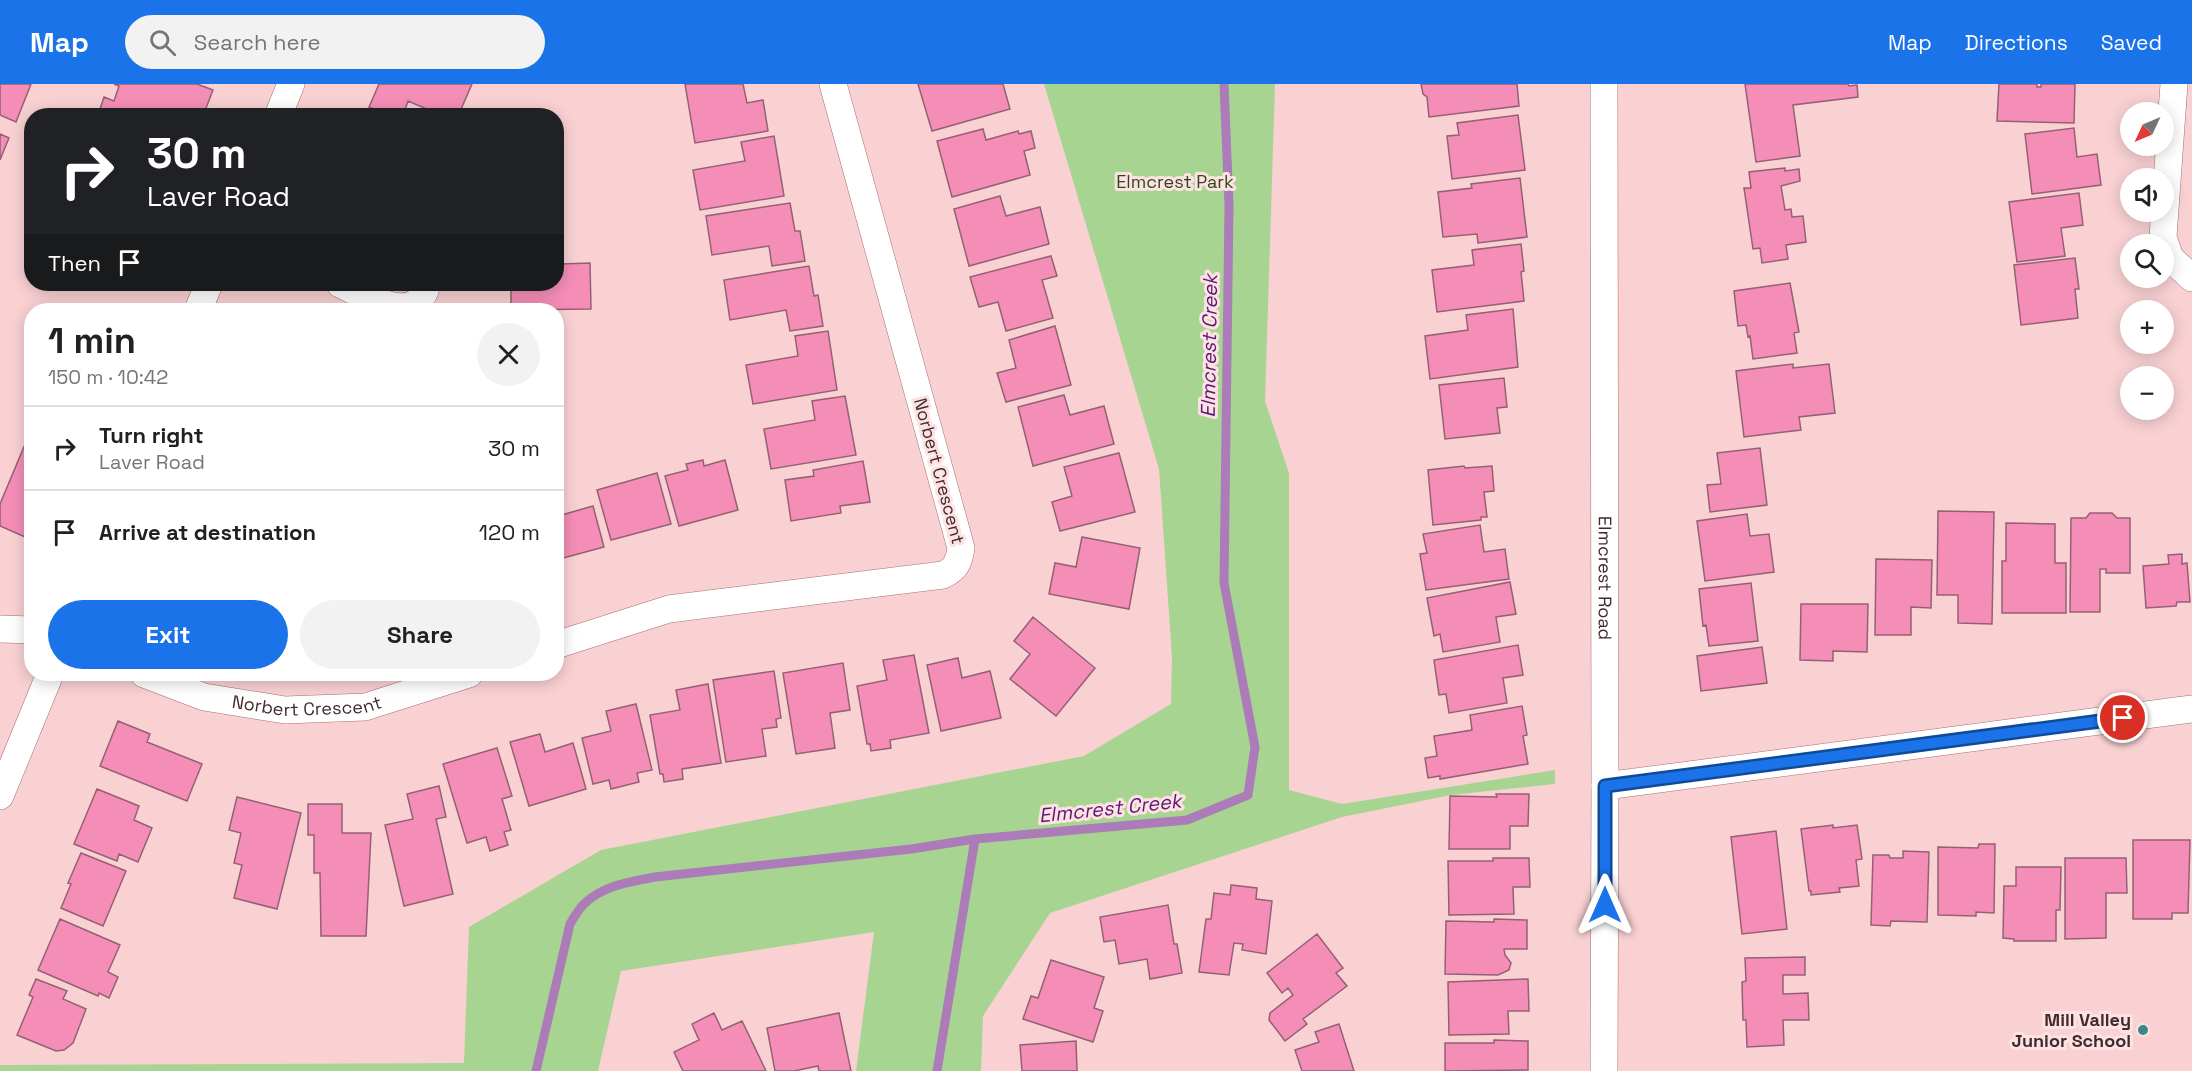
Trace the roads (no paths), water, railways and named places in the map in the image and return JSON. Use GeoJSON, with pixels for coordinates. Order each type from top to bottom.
{"type":"FeatureCollection","features":[{"type":"Feature","properties":{"kind":"street"},"geometry":{"type":"LineString","coordinates":[[281,108],[291,84]]}},
{"type":"Feature","properties":{"kind":"street","name":"Norbert Crescent"},"geometry":{"type":"LineString","coordinates":[[564,642],[669,609],[943,576],[953,570],[959,560],[960,548],[833,84]]}},
{"type":"Feature","properties":{"kind":"street","name":"Elmcrest Road"},"geometry":{"type":"LineString","coordinates":[[1604,84],[1604,1071]]}},
{"type":"Feature","properties":{"kind":"street"},"geometry":{"type":"LineString","coordinates":[[2174,84],[2163,237],[2170,258],[2192,278]]}},
{"type":"Feature","properties":{"kind":"street"},"geometry":{"type":"LineString","coordinates":[[357,291],[386,303]]}},
{"type":"Feature","properties":{"kind":"street"},"geometry":{"type":"LineString","coordinates":[[416,303],[425,291]]}},
{"type":"Feature","properties":{"kind":"street"},"geometry":{"type":"LineString","coordinates":[[0,629],[24,630]]}},
{"type":"Feature","properties":{"kind":"street"},"geometry":{"type":"LineString","coordinates":[[0,796],[47,681]]}},
{"type":"Feature","properties":{"kind":"street","name":"Norbert Crescent"},"geometry":{"type":"LineString","coordinates":[[162,681],[204,697],[285,710],[365,707],[447,681]]}},
{"type":"Feature","properties":{"kind":"street"},"geometry":{"type":"LineString","coordinates":[[1605,786],[2192,709]]}},
{"type":"Feature","properties":{"kind":"waterway","name":"Elmcrest Creek"},"geometry":{"type":"LineString","coordinates":[[536,1071],[570,924],[584,904],[608,888],[655,877],[911,849],[975,839],[1187,820],[1248,795],[1255,747],[1224,583],[1229,206],[1224,84]]}},
{"type":"Feature","properties":{"kind":"waterway"},"geometry":{"type":"LineString","coordinates":[[937,1071],[975,839]]}},
{"type":"Feature","properties":{"kind":"place","name":"Mill Valley Junior School"},"geometry":{"type":"Point","coordinates":[2143,1030]}},
{"type":"Feature","properties":{"kind":"park label","name":"Elmcrest Park"},"geometry":{"type":"Point","coordinates":[1175,182]}}]}
